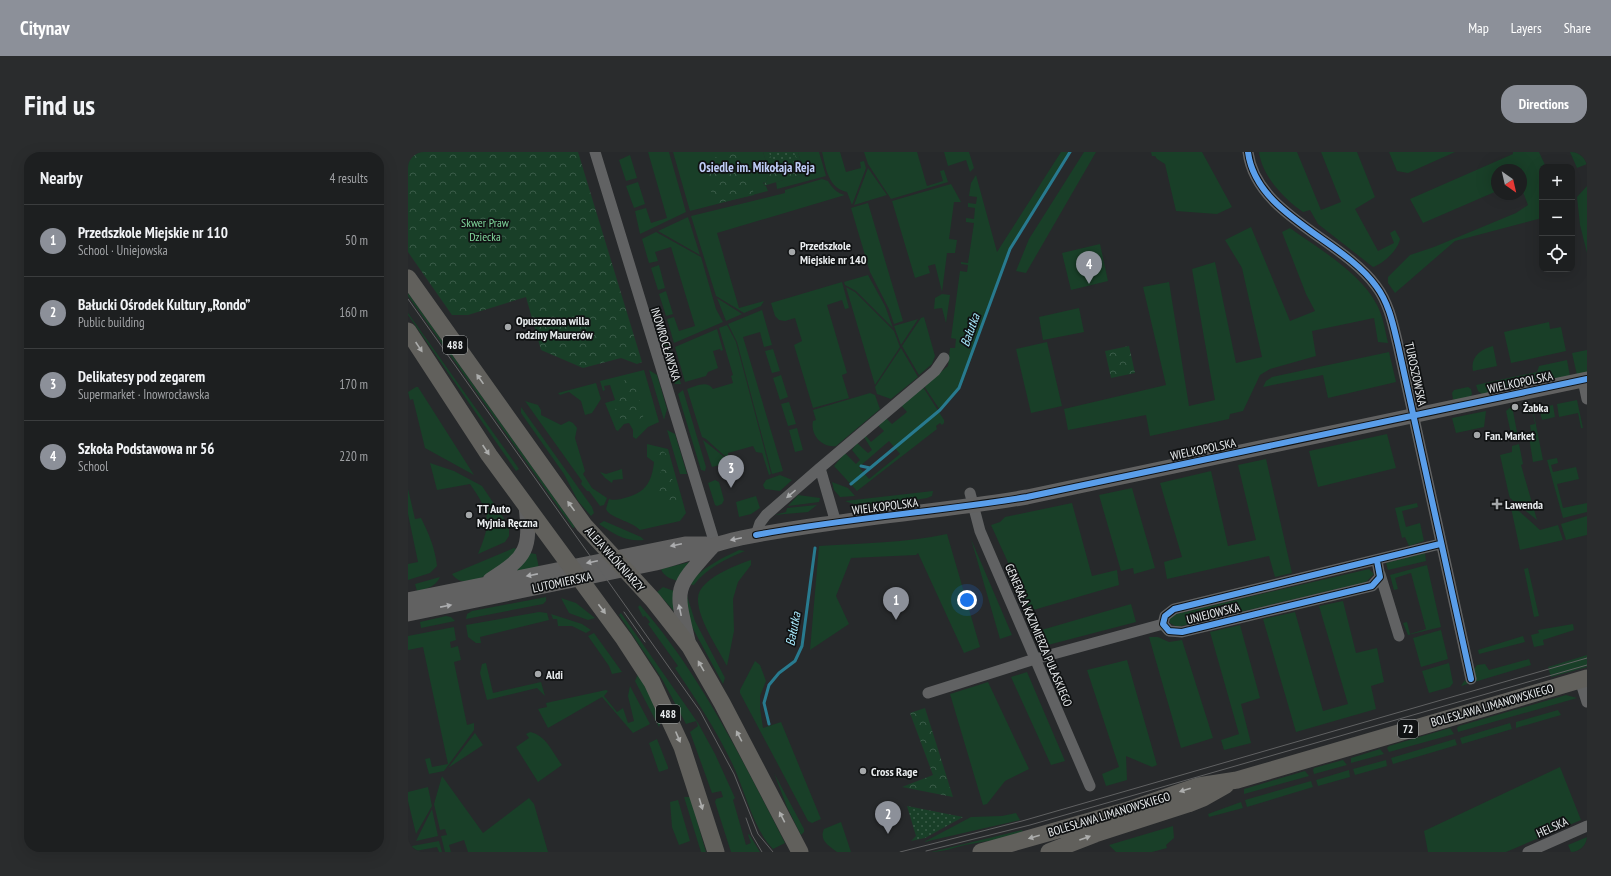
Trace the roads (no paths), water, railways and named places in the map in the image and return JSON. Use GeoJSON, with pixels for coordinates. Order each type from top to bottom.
{"type":"FeatureCollection","features":[{"type":"Feature","properties":{"kind":"main road","name":"ALEJA WŁÓKNIARZY"},"geometry":{"type":"LineString","coordinates":[[408,278],[584,525],[668,618],[690,648],[722,703],[800,852]]}},
{"type":"Feature","properties":{"kind":"main road","name":"488"},"geometry":{"type":"LineString","coordinates":[[408,331],[481,442],[636,656],[664,705],[689,766],[716,852]]}},
{"type":"Feature","properties":{"kind":"main road","name":"BOLESŁAWA LIMANOWSKIEGO"},"geometry":{"type":"LineString","coordinates":[[990,851],[1125,811],[1198,786],[1237,780],[1584,679]]}},
{"type":"Feature","properties":{"kind":"main road","name":"BOLESŁAWA LIMANOWSKIEGO"},"geometry":{"type":"LineString","coordinates":[[1049,852],[1095,834],[1188,804],[1203,798],[1237,780]]}},
{"type":"Feature","properties":{"kind":"street","name":"INOWROCŁAWSKA"},"geometry":{"type":"LineString","coordinates":[[595,152],[715,544]]}},
{"type":"Feature","properties":{"kind":"street","name":"TUROSZOWSKA"},"geometry":{"type":"LineString","coordinates":[[1248,152],[1257,178],[1271,197],[1360,269],[1379,290],[1386,302],[1395,329],[1440,544],[1471,679]]}},
{"type":"Feature","properties":{"kind":"street"},"geometry":{"type":"LineString","coordinates":[[756,535],[760,523],[766,514],[935,371],[944,358]]}},
{"type":"Feature","properties":{"kind":"street"},"geometry":{"type":"LineString","coordinates":[[1585,379],[1587,399]]}},
{"type":"Feature","properties":{"kind":"street","name":"WIELKOPOLSKA"},"geometry":{"type":"LineString","coordinates":[[820,525],[972,500],[1084,485],[1585,379]]}},
{"type":"Feature","properties":{"kind":"street"},"geometry":{"type":"LineString","coordinates":[[820,468],[836,523]]}},
{"type":"Feature","properties":{"kind":"street","name":"GENERAŁA KAZIMIERZA PUŁASKIEGO"},"geometry":{"type":"LineString","coordinates":[[972,500],[980,531],[1090,786]]}},
{"type":"Feature","properties":{"kind":"street"},"geometry":{"type":"LineString","coordinates":[[480,585],[505,570],[524,553],[528,534],[526,506]]}},
{"type":"Feature","properties":{"kind":"street","name":"LUTOMIERSKA"},"geometry":{"type":"LineString","coordinates":[[408,614],[575,573],[619,564],[678,558],[715,544],[756,535],[820,525]]}},
{"type":"Feature","properties":{"kind":"street"},"geometry":{"type":"LineString","coordinates":[[690,648],[679,606],[680,591],[685,577],[715,544]]}},
{"type":"Feature","properties":{"kind":"street","name":"UNIEJOWSKA"},"geometry":{"type":"LineString","coordinates":[[1380,574],[1379,581],[1372,586],[1182,632],[1169,631],[1163,624],[1165,616],[1174,609],[1377,561],[1440,544]]}},
{"type":"Feature","properties":{"kind":"street"},"geometry":{"type":"LineString","coordinates":[[1377,561],[1399,636]]}},
{"type":"Feature","properties":{"kind":"street","name":"LUTOMIERSKA"},"geometry":{"type":"LineString","coordinates":[[408,600],[480,585],[575,573]]}},
{"type":"Feature","properties":{"kind":"street"},"geometry":{"type":"LineString","coordinates":[[928,693],[1035,659],[1163,624]]}},
{"type":"Feature","properties":{"kind":"street"},"geometry":{"type":"LineString","coordinates":[[1584,679],[1587,702]]}},
{"type":"Feature","properties":{"kind":"street","name":"HELSKA"},"geometry":{"type":"LineString","coordinates":[[1528,852],[1587,826]]}},
{"type":"Feature","properties":{"kind":"waterway","name":"Bałutka"},"geometry":{"type":"LineString","coordinates":[[851,484],[940,410],[959,388],[1010,249],[1070,152]]}},
{"type":"Feature","properties":{"kind":"waterway","name":"Bałutka"},"geometry":{"type":"LineString","coordinates":[[861,466],[870,468]]}},
{"type":"Feature","properties":{"kind":"waterway","name":"Bałutka"},"geometry":{"type":"LineString","coordinates":[[769,724],[764,703],[769,685],[779,673],[795,661],[802,646],[815,548]]}},
{"type":"Feature","properties":{"kind":"tram line"},"geometry":{"type":"LineString","coordinates":[[408,299],[700,711],[734,774],[758,834],[773,852]]}},
{"type":"Feature","properties":{"kind":"tram line"},"geometry":{"type":"LineString","coordinates":[[624,612],[645,642]]}},
{"type":"Feature","properties":{"kind":"tram line"},"geometry":{"type":"LineString","coordinates":[[900,852],[1022,821],[1587,658]]}},
{"type":"Feature","properties":{"kind":"tram line"},"geometry":{"type":"LineString","coordinates":[[926,851],[1030,825],[1587,665]]}},
{"type":"Feature","properties":{"kind":"tram line"},"geometry":{"type":"LineString","coordinates":[[746,818],[752,835],[762,852]]}},
{"type":"Feature","properties":{"kind":"place","name":"Przedszkole Miejskie nr 140"},"geometry":{"type":"Point","coordinates":[792,252]}},
{"type":"Feature","properties":{"kind":"place","name":"Szkoła Podstawowa nr 56"},"geometry":{"type":"Point","coordinates":[1089,284]}},
{"type":"Feature","properties":{"kind":"place","name":"Opuszczona willa rodziny Maurerów"},"geometry":{"type":"Point","coordinates":[508,327]}},
{"type":"Feature","properties":{"kind":"place","name":"Żabka"},"geometry":{"type":"Point","coordinates":[1515,407]}},
{"type":"Feature","properties":{"kind":"place","name":"Fan. Market"},"geometry":{"type":"Point","coordinates":[1477,435]}},
{"type":"Feature","properties":{"kind":"place","name":"Delikatesy pod zegarem"},"geometry":{"type":"Point","coordinates":[731,488]}},
{"type":"Feature","properties":{"kind":"place","name":"Lawenda"},"geometry":{"type":"Point","coordinates":[1497,504]}},
{"type":"Feature","properties":{"kind":"place","name":"TT Auto Myjnia Ręczna"},"geometry":{"type":"Point","coordinates":[469,515]}},
{"type":"Feature","properties":{"kind":"place","name":"Przedszkole Miejskie nr 110"},"geometry":{"type":"Point","coordinates":[896,620]}},
{"type":"Feature","properties":{"kind":"place","name":"Aldi"},"geometry":{"type":"Point","coordinates":[538,674]}},
{"type":"Feature","properties":{"kind":"place","name":"Cross Rage"},"geometry":{"type":"Point","coordinates":[863,771]}},
{"type":"Feature","properties":{"kind":"place","name":"Bałucki Ośrodek Kultury „Rondo”"},"geometry":{"type":"Point","coordinates":[888,834]}},
{"type":"Feature","properties":{"kind":"district","name":"Osiedle im. Mikołaja Reja"},"geometry":{"type":"Point","coordinates":[757,167]}},
{"type":"Feature","properties":{"kind":"park label","name":"Skwer Praw Dziecka"},"geometry":{"type":"Point","coordinates":[485,229]}}]}
